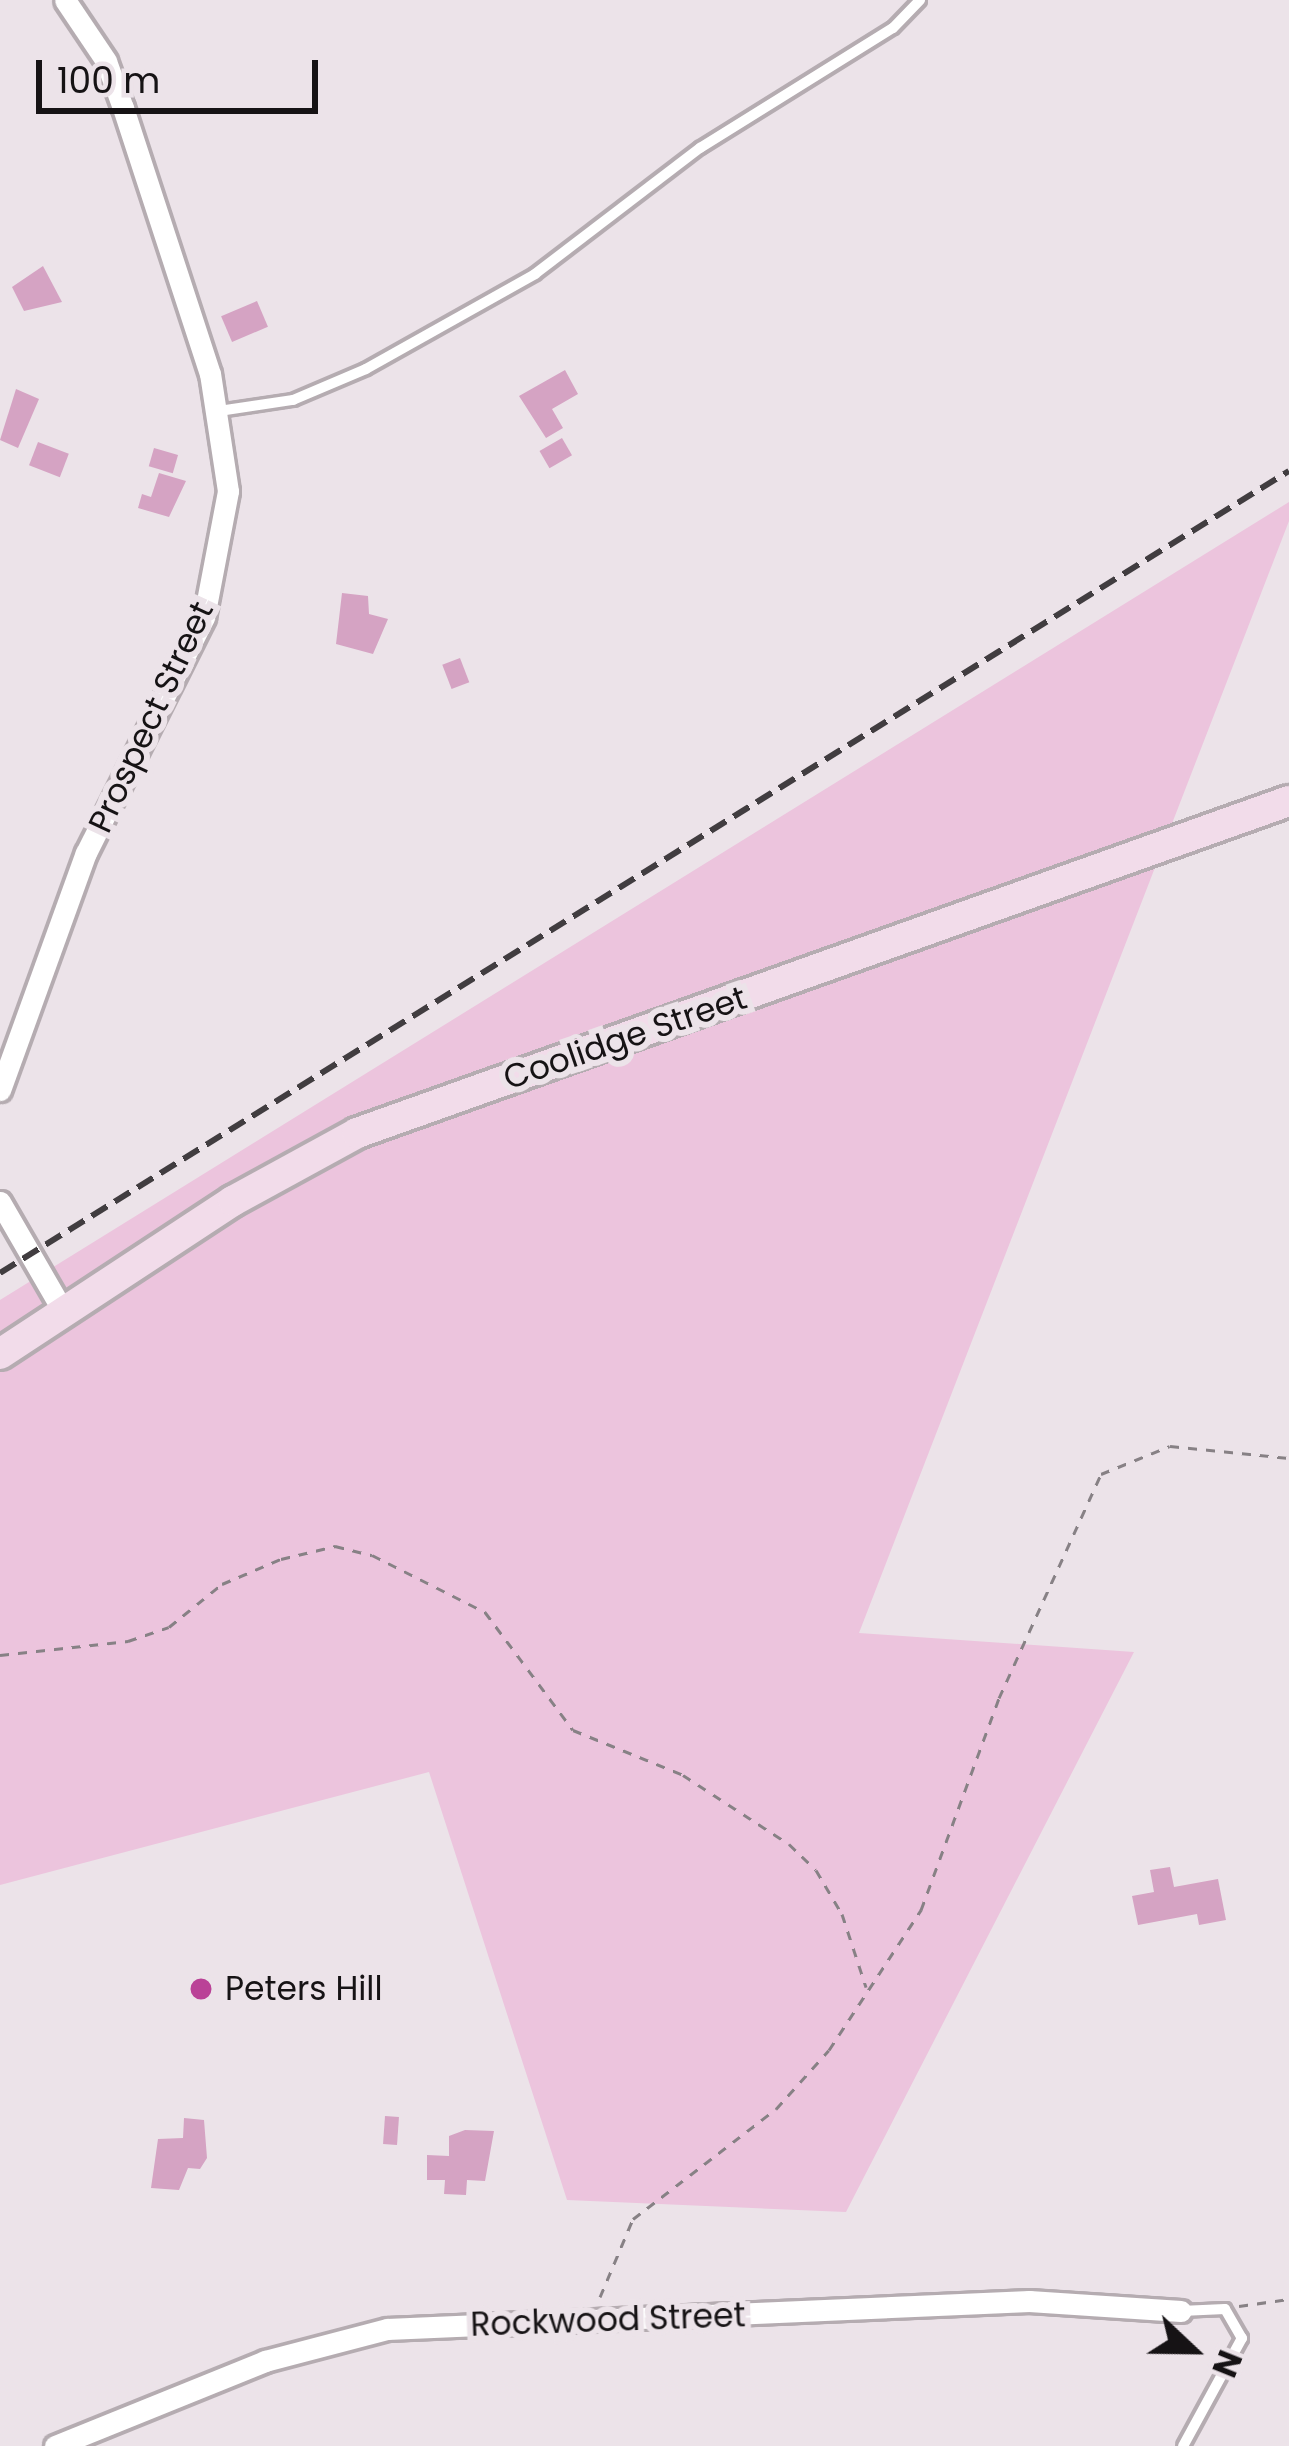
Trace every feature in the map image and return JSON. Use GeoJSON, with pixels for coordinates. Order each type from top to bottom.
{"type":"FeatureCollection","features":[{"type":"Feature","properties":{"kind":"main road","name":"Coolidge Street"},"geometry":{"type":"LineString","coordinates":[[0,1354],[259,1185],[376,1125],[1289,801]]}},
{"type":"Feature","properties":{"kind":"street","name":"Prospect Street"},"geometry":{"type":"LineString","coordinates":[[0,1090],[86,853],[204,617],[228,491],[218,411],[106,61],[65,0]]}},
{"type":"Feature","properties":{"kind":"street"},"geometry":{"type":"LineString","coordinates":[[0,1202],[63,1312]]}},
{"type":"Feature","properties":{"kind":"street","name":"Rockwood Street"},"geometry":{"type":"LineString","coordinates":[[55,2446],[265,2361],[387,2329],[1029,2301],[1181,2311]]}},
{"type":"Feature","properties":{"kind":"lane"},"geometry":{"type":"LineString","coordinates":[[218,411],[293,400],[366,369],[535,274],[700,148],[893,28],[920,0]]}},
{"type":"Feature","properties":{"kind":"lane"},"geometry":{"type":"LineString","coordinates":[[1181,2311],[1225,2309],[1240,2327],[1236,2360],[1184,2446]]}},
{"type":"Feature","properties":{"kind":"path"},"geometry":{"type":"LineString","coordinates":[[593,2319],[633,2219],[776,2109],[829,2050],[921,1910],[999,1698],[1101,1474],[1170,1447],[1289,1458]]}},
{"type":"Feature","properties":{"kind":"path"},"geometry":{"type":"LineString","coordinates":[[0,1655],[128,1642],[176,1622],[222,1584],[281,1559],[335,1546],[372,1555],[485,1612],[573,1730],[683,1775],[801,1855],[842,1913],[866,1989]]}},
{"type":"Feature","properties":{"kind":"path"},"geometry":{"type":"LineString","coordinates":[[1225,2309],[1289,2299]]}},
{"type":"Feature","properties":{"kind":"shaded area"},"geometry":{"type":"Polygon","coordinates":[[[1289,502],[1289,521],[859,1633],[1134,1652],[846,2212],[567,2200],[429,1772],[0,1885],[0,1300],[1289,502]]]}},
{"type":"Feature","properties":{"kind":"building"},"geometry":{"type":"Polygon","coordinates":[[[43,266],[62,302],[24,311],[12,287],[43,266]]]}},
{"type":"Feature","properties":{"kind":"building"},"geometry":{"type":"Polygon","coordinates":[[[257,301],[268,327],[232,342],[221,316],[257,301]]]}},
{"type":"Feature","properties":{"kind":"building"},"geometry":{"type":"Polygon","coordinates":[[[565,370],[578,394],[552,409],[563,428],[546,438],[519,396],[565,370]]]}},
{"type":"Feature","properties":{"kind":"building"},"geometry":{"type":"Polygon","coordinates":[[[16,389],[39,399],[18,448],[0,440],[16,389]]]}},
{"type":"Feature","properties":{"kind":"building"},"geometry":{"type":"Polygon","coordinates":[[[562,438],[572,455],[549,468],[539,451],[562,438]]]}},
{"type":"Feature","properties":{"kind":"building"},"geometry":{"type":"Polygon","coordinates":[[[38,442],[69,454],[60,477],[29,465],[38,442]]]}},
{"type":"Feature","properties":{"kind":"building"},"geometry":{"type":"Polygon","coordinates":[[[154,448],[178,455],[173,473],[149,466],[154,448]]]}},
{"type":"Feature","properties":{"kind":"building"},"geometry":{"type":"Polygon","coordinates":[[[159,473],[186,481],[169,517],[138,508],[142,494],[151,497],[159,473]]]}},
{"type":"Feature","properties":{"kind":"building"},"geometry":{"type":"Polygon","coordinates":[[[342,593],[368,596],[369,614],[388,619],[373,654],[336,644],[342,593]]]}},
{"type":"Feature","properties":{"kind":"building"},"geometry":{"type":"Polygon","coordinates":[[[460,658],[469,682],[452,689],[442,665],[460,658]]]}},
{"type":"Feature","properties":{"kind":"building"},"geometry":{"type":"Polygon","coordinates":[[[1170,1867],[1174,1887],[1218,1879],[1226,1920],[1199,1925],[1197,1914],[1138,1925],[1132,1896],[1154,1892],[1150,1870],[1170,1867]]]}},
{"type":"Feature","properties":{"kind":"building"},"geometry":{"type":"Polygon","coordinates":[[[385,2116],[399,2117],[397,2145],[383,2144],[385,2116]]]}},
{"type":"Feature","properties":{"kind":"building"},"geometry":{"type":"Polygon","coordinates":[[[184,2118],[204,2120],[207,2158],[200,2169],[188,2168],[179,2190],[151,2188],[158,2139],[183,2138],[184,2118]]]}},
{"type":"Feature","properties":{"kind":"building"},"geometry":{"type":"Polygon","coordinates":[[[465,2130],[494,2131],[485,2181],[467,2180],[466,2195],[444,2194],[445,2180],[427,2180],[427,2155],[449,2156],[449,2136],[465,2130]]]}},
{"type":"Feature","properties":{"kind":"railway"},"geometry":{"type":"LineString","coordinates":[[0,1273],[1289,471]]}},
{"type":"Feature","properties":{"kind":"place","name":"Peters Hill"},"geometry":{"type":"Point","coordinates":[201,1989]}}]}
